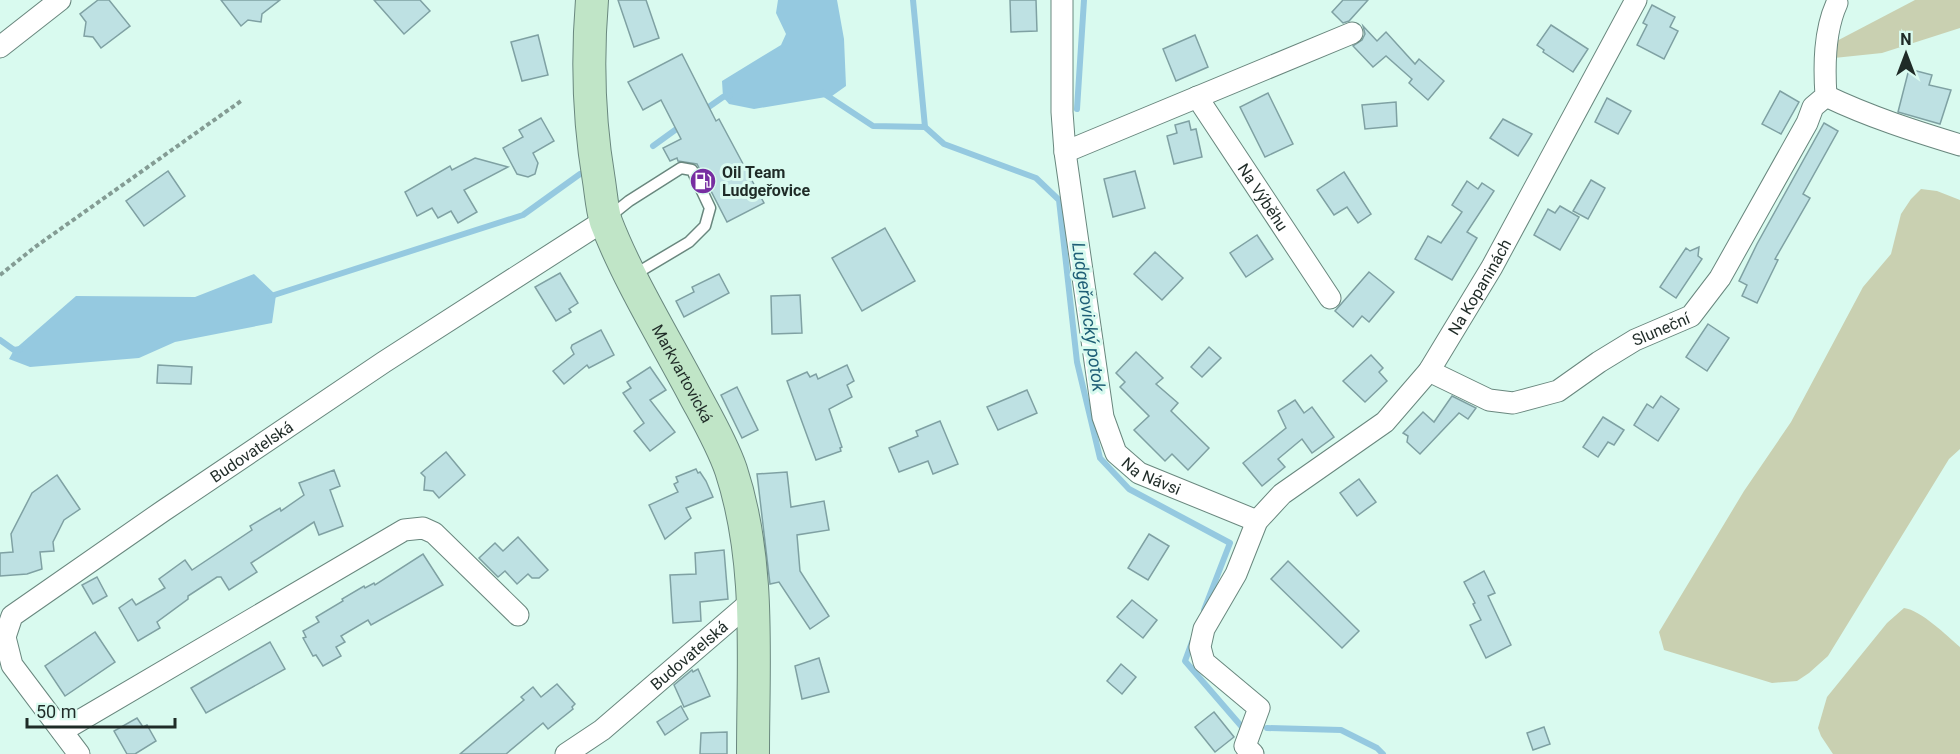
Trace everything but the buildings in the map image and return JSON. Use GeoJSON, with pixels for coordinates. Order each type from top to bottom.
{"type":"FeatureCollection","features":[{"type":"Feature","properties":{"kind":"street"},"geometry":{"type":"LineString","coordinates":[[0,47],[60,0]]}},
{"type":"Feature","properties":{"kind":"street","name":"Markvartovická"},"geometry":{"type":"LineString","coordinates":[[592,0],[589,36],[592,121],[594,151],[605,220],[631,276],[714,432],[730,468],[742,508],[748,543],[753,600],[753,754]]}},
{"type":"Feature","properties":{"kind":"street","name":"Na Návsi"},"geometry":{"type":"LineString","coordinates":[[1062,0],[1062,112],[1065,152],[1103,417],[1116,453],[1139,473],[1257,521]]}},
{"type":"Feature","properties":{"kind":"street","name":"Na Kopaninách"},"geometry":{"type":"LineString","coordinates":[[1257,521],[1282,495],[1385,423],[1429,370],[1492,267],[1636,0]]}},
{"type":"Feature","properties":{"kind":"street"},"geometry":{"type":"LineString","coordinates":[[1837,3],[1828,30],[1826,96],[1894,125],[1960,145]]}},
{"type":"Feature","properties":{"kind":"street"},"geometry":{"type":"LineString","coordinates":[[1065,152],[1352,33]]}},
{"type":"Feature","properties":{"kind":"street","name":"Sluneční"},"geometry":{"type":"LineString","coordinates":[[1429,370],[1489,400],[1513,403],[1558,391],[1635,340],[1691,316],[1720,278],[1807,123],[1813,107],[1826,96]]}},
{"type":"Feature","properties":{"kind":"street","name":"Na Výběhu"},"geometry":{"type":"LineString","coordinates":[[1197,97],[1330,298]]}},
{"type":"Feature","properties":{"kind":"street","name":"Budovatelská"},"geometry":{"type":"LineString","coordinates":[[79,754],[12,665],[5,637],[12,616],[384,362],[605,220]]}},
{"type":"Feature","properties":{"kind":"street"},"geometry":{"type":"LineString","coordinates":[[1243,751],[1259,708],[1204,662],[1200,647],[1204,629],[1236,574],[1257,521]]}},
{"type":"Feature","properties":{"kind":"street"},"geometry":{"type":"LineString","coordinates":[[62,730],[404,530],[423,528],[434,533],[518,615]]}},
{"type":"Feature","properties":{"kind":"street","name":"Budovatelská"},"geometry":{"type":"LineString","coordinates":[[566,754],[603,730],[753,600]]}},
{"type":"Feature","properties":{"kind":"lane"},"geometry":{"type":"LineString","coordinates":[[605,220],[629,201],[681,168],[692,170],[710,208],[705,226],[689,242],[631,276]]}},
{"type":"Feature","properties":{"kind":"path"},"geometry":{"type":"LineString","coordinates":[[0,275],[34,247],[241,101]]}},
{"type":"Feature","properties":{"kind":"green space"},"geometry":{"type":"Polygon","coordinates":[[[1915,0],[1960,0],[1960,28],[1882,53],[1834,58],[1831,44],[1915,0]]]}},
{"type":"Feature","properties":{"kind":"green space"},"geometry":{"type":"Polygon","coordinates":[[[1921,189],[1937,191],[1960,200],[1960,449],[1949,459],[1828,656],[1809,673],[1797,681],[1772,683],[1664,650],[1659,632],[1744,491],[1791,422],[1863,287],[1891,254],[1901,214],[1921,189]]]}},
{"type":"Feature","properties":{"kind":"green space"},"geometry":{"type":"Polygon","coordinates":[[[1904,608],[1926,618],[1960,647],[1960,754],[1833,754],[1818,728],[1827,697],[1887,623],[1904,608]]]}},
{"type":"Feature","properties":{"kind":"water"},"geometry":{"type":"Polygon","coordinates":[[[778,0],[837,0],[844,39],[846,86],[832,96],[754,109],[729,104],[723,97],[722,81],[781,45],[786,34],[776,13],[778,0]]]}},
{"type":"Feature","properties":{"kind":"water"},"geometry":{"type":"Polygon","coordinates":[[[254,274],[276,295],[272,323],[175,342],[139,358],[30,367],[9,359],[14,350],[76,296],[195,297],[254,274]]]}},
{"type":"Feature","properties":{"kind":"waterway"},"geometry":{"type":"LineString","coordinates":[[913,0],[925,127]]}},
{"type":"Feature","properties":{"kind":"waterway","name":"Ludgeřovický potok"},"geometry":{"type":"LineString","coordinates":[[1077,109],[1084,0]]}},
{"type":"Feature","properties":{"kind":"waterway","name":"Ludgeřovický potok"},"geometry":{"type":"LineString","coordinates":[[823,93],[873,126],[925,127],[944,144],[1036,178],[1059,200],[1077,362],[1100,458],[1129,489],[1230,543],[1204,610]]}},
{"type":"Feature","properties":{"kind":"waterway"},"geometry":{"type":"LineString","coordinates":[[703,111],[723,97],[730,95]]}},
{"type":"Feature","properties":{"kind":"waterway"},"geometry":{"type":"LineString","coordinates":[[653,146],[682,125]]}},
{"type":"Feature","properties":{"kind":"waterway"},"geometry":{"type":"LineString","coordinates":[[271,296],[523,215],[580,174]]}},
{"type":"Feature","properties":{"kind":"waterway"},"geometry":{"type":"LineString","coordinates":[[0,340],[14,350],[20,349]]}},
{"type":"Feature","properties":{"kind":"waterway","name":"Ludgeřovický potok"},"geometry":{"type":"LineString","coordinates":[[1192,642],[1185,661],[1242,727]]}},
{"type":"Feature","properties":{"kind":"waterway","name":"Ludgeřovický potok"},"geometry":{"type":"LineString","coordinates":[[1267,728],[1341,730],[1377,748],[1383,754]]}},
{"type":"Feature","properties":{"kind":"place","name":"Oil Team Ludgeřovice"},"geometry":{"type":"Point","coordinates":[703,181]}}]}
